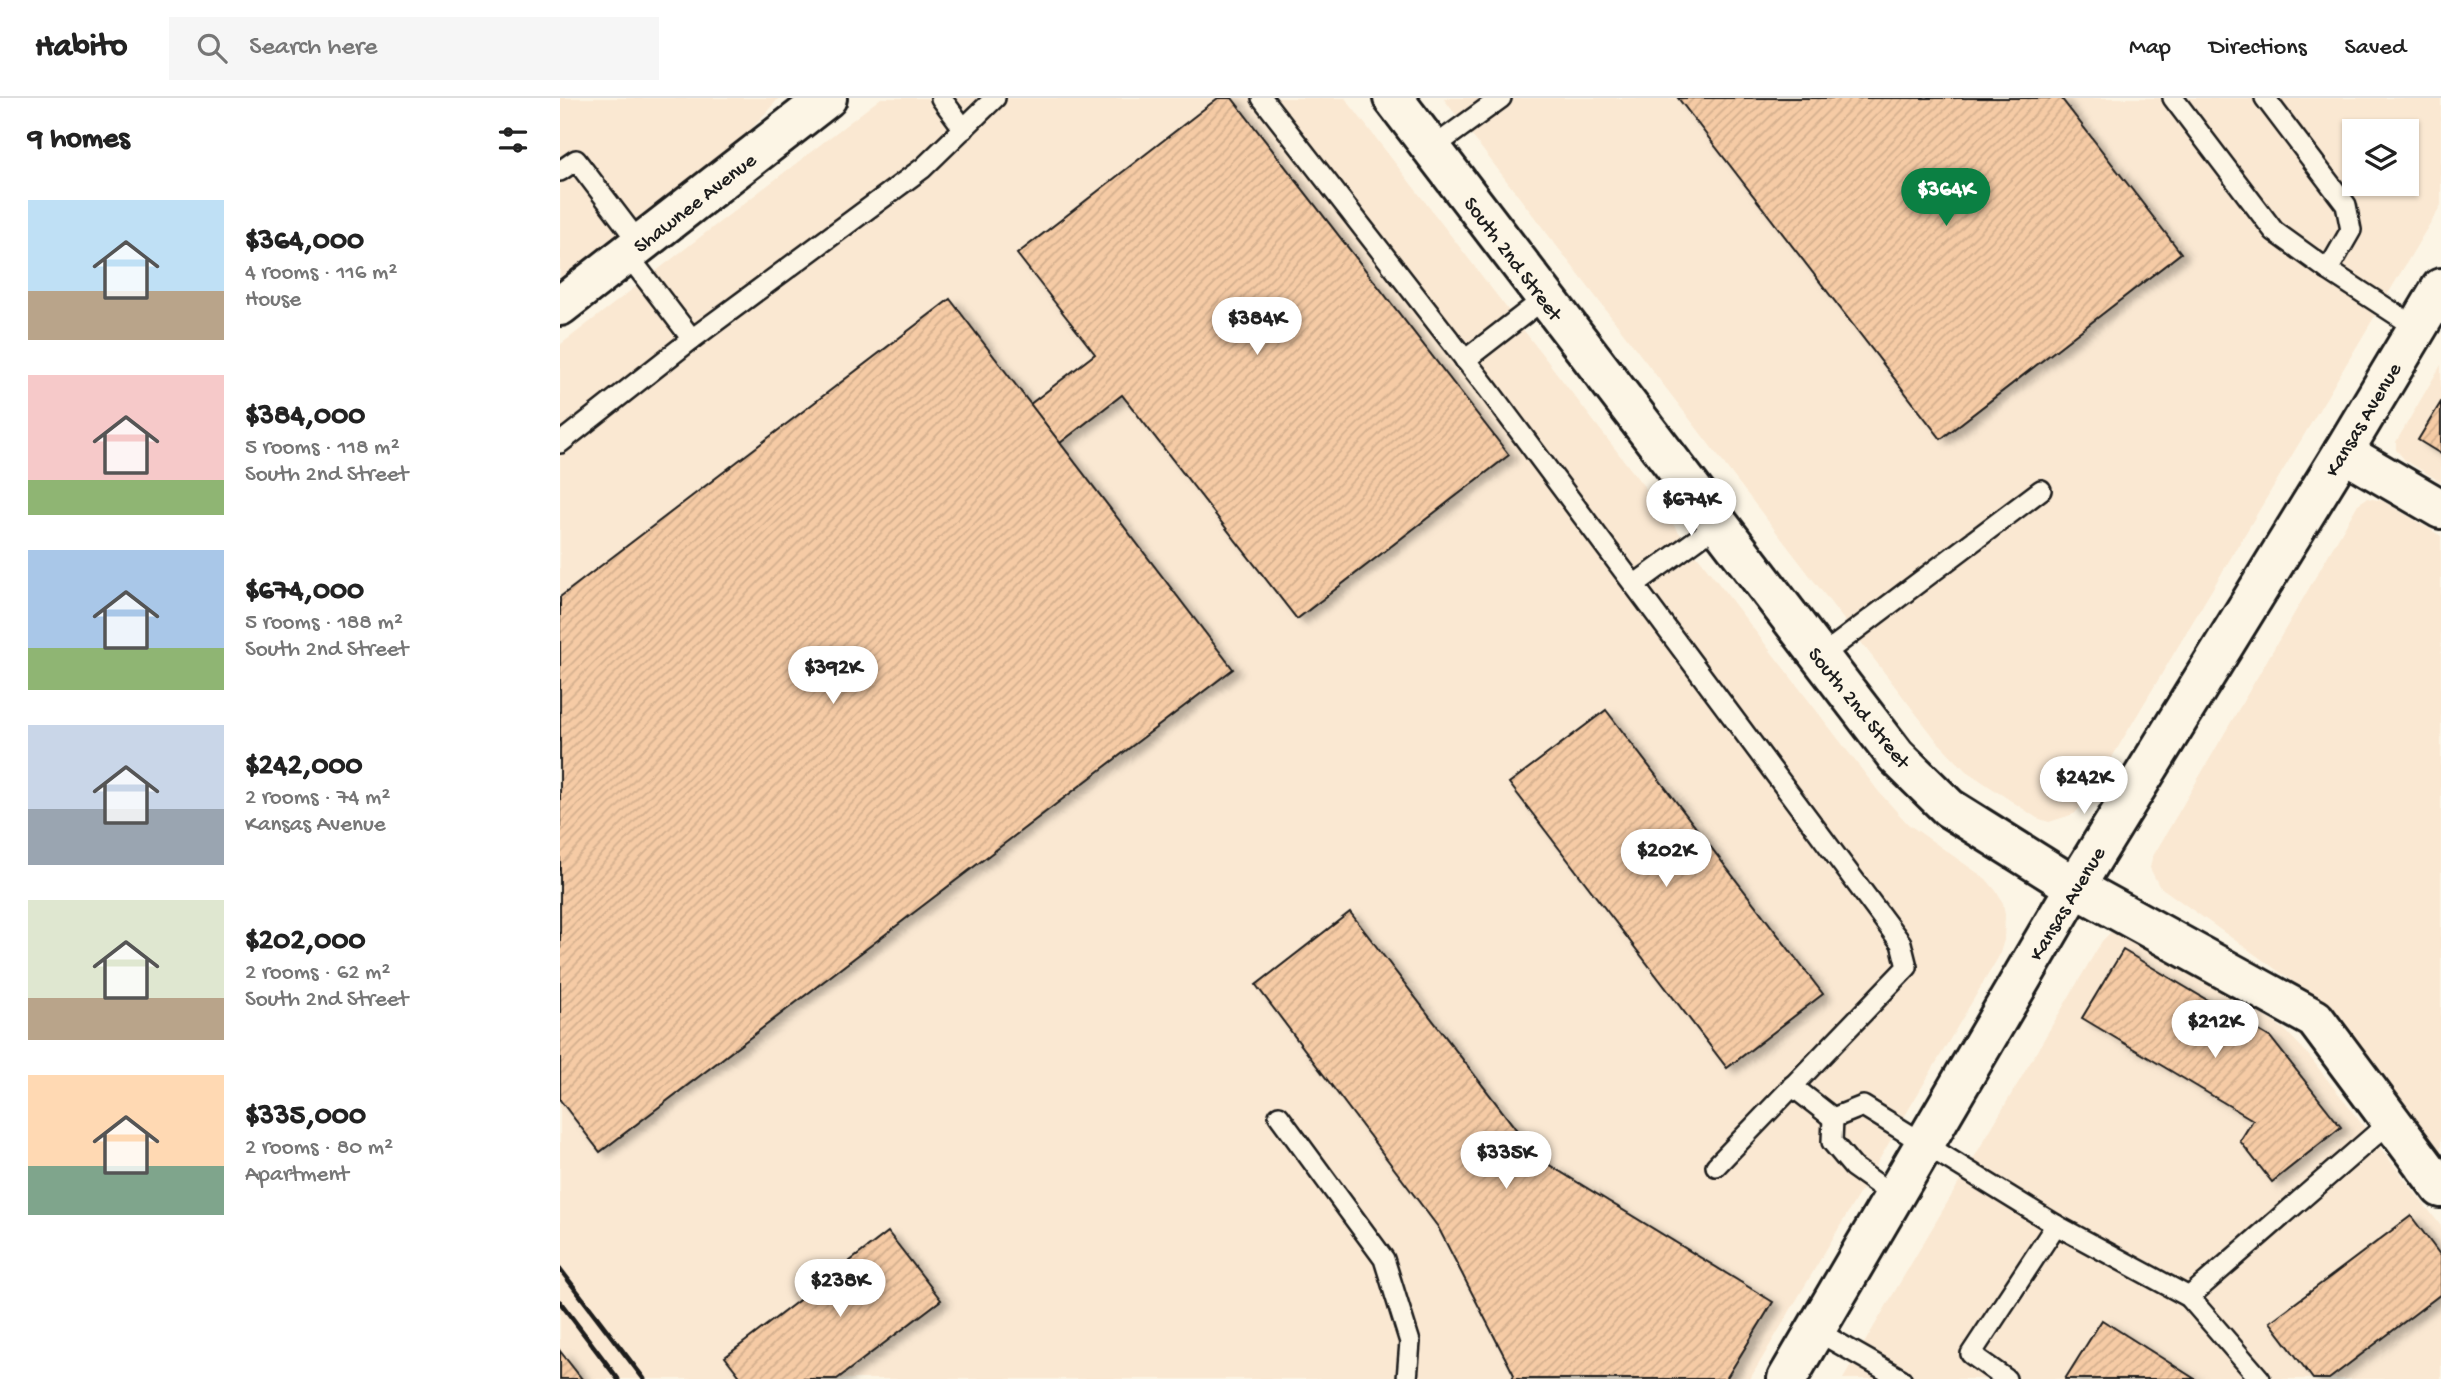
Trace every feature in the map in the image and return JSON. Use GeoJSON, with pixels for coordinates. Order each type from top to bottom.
{"type":"FeatureCollection","features":[{"type":"Feature","properties":{"kind":"street","name":"Shawnee Avenue"},"geometry":{"type":"LineString","coordinates":[[560,306],[827,98]]}},
{"type":"Feature","properties":{"kind":"street","name":"South 2nd Street"},"geometry":{"type":"LineString","coordinates":[[1393,98],[1896,756],[1949,808],[2075,887],[2315,1019],[2441,1188]]}},
{"type":"Feature","properties":{"kind":"street","name":"Kansas Avenue"},"geometry":{"type":"LineString","coordinates":[[1787,1379],[2075,887],[2441,288]]}},
{"type":"Feature","properties":{"kind":"street"},"geometry":{"type":"LineString","coordinates":[[2343,452],[2441,509]]}},
{"type":"Feature","properties":{"kind":"lane"},"geometry":{"type":"LineString","coordinates":[[941,98],[964,129]]}},
{"type":"Feature","properties":{"kind":"lane"},"geometry":{"type":"LineString","coordinates":[[560,443],[692,339],[923,168],[995,98]]}},
{"type":"Feature","properties":{"kind":"lane"},"geometry":{"type":"LineString","coordinates":[[1262,98],[1465,360],[1901,943],[1906,967],[1716,1166]]}},
{"type":"Feature","properties":{"kind":"lane"},"geometry":{"type":"LineString","coordinates":[[1431,149],[1501,98]]}},
{"type":"Feature","properties":{"kind":"lane"},"geometry":{"type":"LineString","coordinates":[[2173,98],[2274,231],[2328,271],[2417,328]]}},
{"type":"Feature","properties":{"kind":"lane"},"geometry":{"type":"LineString","coordinates":[[2265,98],[2346,205],[2351,230],[2328,271]]}},
{"type":"Feature","properties":{"kind":"lane"},"geometry":{"type":"LineString","coordinates":[[560,172],[576,160],[692,339]]}},
{"type":"Feature","properties":{"kind":"lane"},"geometry":{"type":"LineString","coordinates":[[1465,360],[1545,298]]}},
{"type":"Feature","properties":{"kind":"lane"},"geometry":{"type":"LineString","coordinates":[[1819,657],[2041,490]]}},
{"type":"Feature","properties":{"kind":"lane"},"geometry":{"type":"LineString","coordinates":[[1634,585],[1718,524]]}},
{"type":"Feature","properties":{"kind":"lane"},"geometry":{"type":"LineString","coordinates":[[1792,1086],[1833,1118]]}},
{"type":"Feature","properties":{"kind":"lane"},"geometry":{"type":"LineString","coordinates":[[1833,1118],[1863,1106],[2056,1224],[2189,1297],[2260,1379]]}},
{"type":"Feature","properties":{"kind":"lane"},"geometry":{"type":"LineString","coordinates":[[1279,1116],[1384,1259],[1410,1342],[1407,1379]]}},
{"type":"Feature","properties":{"kind":"lane"},"geometry":{"type":"LineString","coordinates":[[1833,1118],[1832,1142],[1853,1167],[1894,1196]]}},
{"type":"Feature","properties":{"kind":"lane"},"geometry":{"type":"LineString","coordinates":[[2189,1297],[2391,1121]]}},
{"type":"Feature","properties":{"kind":"lane"},"geometry":{"type":"LineString","coordinates":[[2006,1379],[1971,1354],[2056,1224]]}},
{"type":"Feature","properties":{"kind":"lane"},"geometry":{"type":"LineString","coordinates":[[1815,1330],[1901,1379]]}},
{"type":"Feature","properties":{"kind":"shaded area"},"geometry":{"type":"Polygon","coordinates":[[[560,98],[779,98],[736,146],[560,284],[560,98]]]}},
{"type":"Feature","properties":{"kind":"shaded area"},"geometry":{"type":"Polygon","coordinates":[[[881,98],[1345,98],[1879,792],[1908,824],[1986,879],[1996,891],[2003,903],[2005,915],[2004,940],[1999,956],[1750,1379],[560,1379],[560,345],[881,98]]]}},
{"type":"Feature","properties":{"kind":"shaded area"},"geometry":{"type":"Polygon","coordinates":[[[1443,98],[2441,98],[2441,205],[2086,801],[2074,814],[2049,822],[2037,818],[1966,771],[1937,741],[1443,98]]]}},
{"type":"Feature","properties":{"kind":"shaded area"},"geometry":{"type":"Polygon","coordinates":[[[2441,365],[2441,482],[2406,461],[2396,450],[2396,442],[2441,365]]]}},
{"type":"Feature","properties":{"kind":"shaded area"},"geometry":{"type":"Polygon","coordinates":[[[2367,498],[2383,501],[2441,536],[2441,1157],[2327,1006],[2159,886],[2150,868],[2152,858],[2358,504],[2367,498]]]}},
{"type":"Feature","properties":{"kind":"shaded area"},"geometry":{"type":"Polygon","coordinates":[[[2128,930],[2284,1029],[2306,1052],[2441,1226],[2441,1379],[1843,1379],[2102,941],[2111,932],[2128,930]]]}},
{"type":"Feature","properties":{"kind":"building"},"geometry":{"type":"Polygon","coordinates":[[[1218,98],[1232,98],[1509,455],[1297,619],[1122,395],[1060,443],[1029,405],[1095,354],[1017,254],[1218,98]]]}},
{"type":"Feature","properties":{"kind":"building"},"geometry":{"type":"Polygon","coordinates":[[[1678,98],[2061,98],[2181,253],[1941,439],[1678,98]]]}},
{"type":"Feature","properties":{"kind":"building"},"geometry":{"type":"Polygon","coordinates":[[[950,299],[1233,669],[600,1152],[560,1100],[560,597],[950,299]]]}},
{"type":"Feature","properties":{"kind":"building"},"geometry":{"type":"Polygon","coordinates":[[[2441,402],[2441,454],[2418,440],[2441,402]]]}},
{"type":"Feature","properties":{"kind":"building"},"geometry":{"type":"Polygon","coordinates":[[[1606,710],[1823,994],[1727,1068],[1509,783],[1606,710]]]}},
{"type":"Feature","properties":{"kind":"building"},"geometry":{"type":"Polygon","coordinates":[[[1350,912],[1538,1158],[1773,1302],[1726,1379],[1512,1379],[1514,1375],[1438,1227],[1256,985],[1350,912]]]}},
{"type":"Feature","properties":{"kind":"building"},"geometry":{"type":"Polygon","coordinates":[[[2123,950],[2271,1038],[2341,1127],[2272,1182],[2240,1141],[2253,1120],[2082,1018],[2123,950]]]}},
{"type":"Feature","properties":{"kind":"building"},"geometry":{"type":"Polygon","coordinates":[[[2411,1216],[2441,1256],[2441,1294],[2329,1379],[2313,1379],[2270,1322],[2411,1216]]]}},
{"type":"Feature","properties":{"kind":"building"},"geometry":{"type":"Polygon","coordinates":[[[888,1232],[941,1300],[837,1379],[742,1379],[725,1357],[888,1232]]]}},
{"type":"Feature","properties":{"kind":"building"},"geometry":{"type":"Polygon","coordinates":[[[2102,1320],[2195,1379],[2065,1379],[2102,1320]]]}},
{"type":"Feature","properties":{"kind":"building"},"geometry":{"type":"Polygon","coordinates":[[[560,1351],[582,1379],[560,1379],[560,1351]]]}},
{"type":"Feature","properties":{"kind":"railway"},"geometry":{"type":"LineString","coordinates":[[560,1269],[644,1379]]}},
{"type":"Feature","properties":{"kind":"railway"},"geometry":{"type":"LineString","coordinates":[[560,1302],[618,1379]]}}]}
